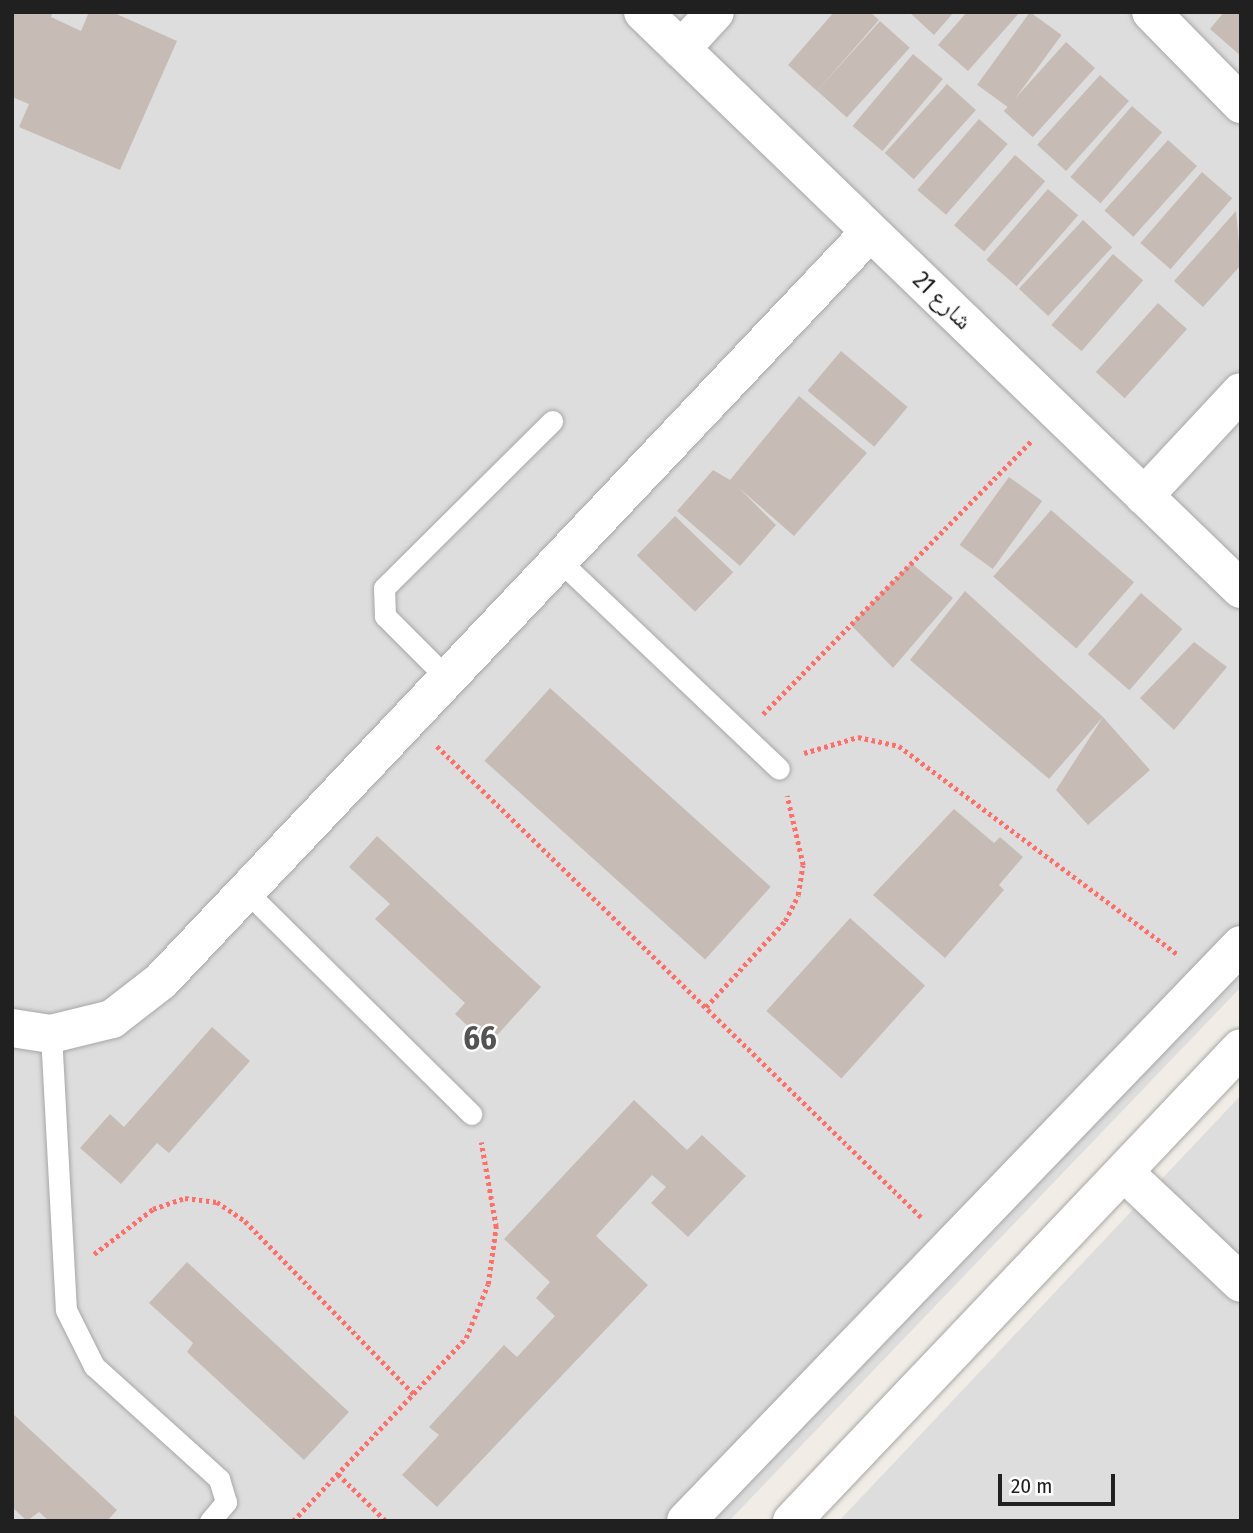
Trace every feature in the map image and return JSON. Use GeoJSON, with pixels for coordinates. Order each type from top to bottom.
{"type":"FeatureCollection","features":[{"type":"Feature","properties":{"kind":"street","name":"شارع 21"},"geometry":{"type":"LineString","coordinates":[[643,12],[1241,589]]}},
{"type":"Feature","properties":{"kind":"street"},"geometry":{"type":"LineString","coordinates":[[681,49],[715,12]]}},
{"type":"Feature","properties":{"kind":"street"},"geometry":{"type":"LineString","coordinates":[[1151,12],[1241,104]]}},
{"type":"Feature","properties":{"kind":"street"},"geometry":{"type":"LineString","coordinates":[[12,1028],[51,1034],[112,1019],[161,981],[870,232]]}},
{"type":"Feature","properties":{"kind":"street"},"geometry":{"type":"LineString","coordinates":[[1144,496],[1241,392]]}},
{"type":"Feature","properties":{"kind":"street"},"geometry":{"type":"LineString","coordinates":[[687,1521],[1241,945]]}},
{"type":"Feature","properties":{"kind":"street"},"geometry":{"type":"LineString","coordinates":[[792,1521],[1241,1048]]}},
{"type":"Feature","properties":{"kind":"street"},"geometry":{"type":"LineString","coordinates":[[1124,1172],[1241,1283]]}},
{"type":"Feature","properties":{"kind":"lane"},"geometry":{"type":"LineString","coordinates":[[447,678],[385,616],[384,588],[552,421]]}},
{"type":"Feature","properties":{"kind":"lane"},"geometry":{"type":"LineString","coordinates":[[559,560],[779,769]]}},
{"type":"Feature","properties":{"kind":"lane"},"geometry":{"type":"LineString","coordinates":[[246,891],[471,1114]]}},
{"type":"Feature","properties":{"kind":"lane"},"geometry":{"type":"LineString","coordinates":[[51,1034],[62,1279],[66,1310],[94,1366],[226,1491],[226,1502],[211,1521]]}},
{"type":"Feature","properties":{"kind":"path"},"geometry":{"type":"LineString","coordinates":[[743,735],[1058,413]]}},
{"type":"Feature","properties":{"kind":"path"},"geometry":{"type":"LineString","coordinates":[[409,718],[951,1246]]}},
{"type":"Feature","properties":{"kind":"path"},"geometry":{"type":"LineString","coordinates":[[706,1007],[785,921],[799,895],[803,865],[779,769],[816,746],[858,737],[900,746],[1209,978]]}},
{"type":"Feature","properties":{"kind":"path"},"geometry":{"type":"LineString","coordinates":[[293,1521],[466,1338],[488,1284],[496,1227],[490,1169],[471,1114]]}},
{"type":"Feature","properties":{"kind":"path"},"geometry":{"type":"LineString","coordinates":[[62,1279],[153,1209],[185,1198],[217,1202],[245,1221],[414,1394]]}},
{"type":"Feature","properties":{"kind":"path"},"geometry":{"type":"LineString","coordinates":[[338,1474],[386,1521]]}},
{"type":"Feature","properties":{"kind":"shaded area"},"geometry":{"type":"Polygon","coordinates":[[[12,12],[1241,12],[1241,987],[729,1521],[12,1521],[12,12]]]}},
{"type":"Feature","properties":{"kind":"shaded area"},"geometry":{"type":"Polygon","coordinates":[[[1241,1095],[1241,1521],[839,1521],[1241,1095]]]}},
{"type":"Feature","properties":{"kind":"building"},"geometry":{"type":"Polygon","coordinates":[[[12,12],[53,12],[51,17],[81,31],[89,12],[112,12],[177,41],[120,170],[19,127],[29,104],[12,97],[12,12]]]}},
{"type":"Feature","properties":{"kind":"building"},"geometry":{"type":"Polygon","coordinates":[[[834,12],[870,12],[879,20],[817,91],[788,65],[834,12]]]}},
{"type":"Feature","properties":{"kind":"building"},"geometry":{"type":"Polygon","coordinates":[[[909,12],[954,12],[934,35],[909,12]]]}},
{"type":"Feature","properties":{"kind":"building"},"geometry":{"type":"Polygon","coordinates":[[[967,12],[1020,12],[968,71],[938,45],[967,12]]]}},
{"type":"Feature","properties":{"kind":"building"},"geometry":{"type":"Polygon","coordinates":[[[1030,12],[1062,35],[1009,108],[977,85],[1030,12]]]}},
{"type":"Feature","properties":{"kind":"building"},"geometry":{"type":"Polygon","coordinates":[[[1224,12],[1241,12],[1241,56],[1210,29],[1224,12]]]}},
{"type":"Feature","properties":{"kind":"building"},"geometry":{"type":"Polygon","coordinates":[[[880,21],[910,48],[847,118],[817,91],[880,21]]]}},
{"type":"Feature","properties":{"kind":"building"},"geometry":{"type":"Polygon","coordinates":[[[1066,42],[1095,68],[1033,137],[1004,111],[1066,42]]]}},
{"type":"Feature","properties":{"kind":"building"},"geometry":{"type":"Polygon","coordinates":[[[913,54],[943,79],[882,151],[853,126],[913,54]]]}},
{"type":"Feature","properties":{"kind":"building"},"geometry":{"type":"Polygon","coordinates":[[[1100,75],[1129,101],[1066,171],[1037,145],[1100,75]]]}},
{"type":"Feature","properties":{"kind":"building"},"geometry":{"type":"Polygon","coordinates":[[[947,84],[976,110],[914,179],[885,153],[947,84]]]}},
{"type":"Feature","properties":{"kind":"building"},"geometry":{"type":"Polygon","coordinates":[[[1132,106],[1162,132],[1101,203],[1070,177],[1132,106]]]}},
{"type":"Feature","properties":{"kind":"building"},"geometry":{"type":"Polygon","coordinates":[[[979,119],[1008,144],[946,215],[917,190],[979,119]]]}},
{"type":"Feature","properties":{"kind":"building"},"geometry":{"type":"Polygon","coordinates":[[[1168,140],[1197,166],[1133,237],[1104,211],[1168,140]]]}},
{"type":"Feature","properties":{"kind":"building"},"geometry":{"type":"Polygon","coordinates":[[[1015,155],[1045,181],[984,251],[954,225],[1015,155]]]}},
{"type":"Feature","properties":{"kind":"building"},"geometry":{"type":"Polygon","coordinates":[[[1202,172],[1232,198],[1171,269],[1140,243],[1202,172]]]}},
{"type":"Feature","properties":{"kind":"building"},"geometry":{"type":"Polygon","coordinates":[[[1048,189],[1078,215],[1017,286],[986,260],[1048,189]]]}},
{"type":"Feature","properties":{"kind":"building"},"geometry":{"type":"Polygon","coordinates":[[[1236,211],[1241,265],[1203,307],[1174,281],[1236,211]]]}},
{"type":"Feature","properties":{"kind":"building"},"geometry":{"type":"Polygon","coordinates":[[[1083,220],[1112,247],[1048,316],[1019,289],[1083,220]]]}},
{"type":"Feature","properties":{"kind":"building"},"geometry":{"type":"Polygon","coordinates":[[[1113,254],[1143,280],[1082,351],[1051,325],[1113,254]]]}},
{"type":"Feature","properties":{"kind":"building"},"geometry":{"type":"Polygon","coordinates":[[[1158,303],[1187,329],[1125,398],[1096,372],[1158,303]]]}},
{"type":"Feature","properties":{"kind":"building"},"geometry":{"type":"Polygon","coordinates":[[[841,351],[908,407],[874,447],[808,391],[841,351]]]}},
{"type":"Feature","properties":{"kind":"building"},"geometry":{"type":"Polygon","coordinates":[[[799,396],[867,453],[794,536],[739,488],[776,525],[740,566],[677,511],[713,470],[730,480],[799,396]]]}},
{"type":"Feature","properties":{"kind":"building"},"geometry":{"type":"Polygon","coordinates":[[[1009,477],[1042,501],[993,569],[960,545],[1009,477]]]}},
{"type":"Feature","properties":{"kind":"building"},"geometry":{"type":"Polygon","coordinates":[[[1051,510],[1134,582],[1076,649],[993,576],[1051,510]]]}},
{"type":"Feature","properties":{"kind":"building"},"geometry":{"type":"Polygon","coordinates":[[[675,516],[733,572],[695,612],[637,556],[675,516]]]}},
{"type":"Feature","properties":{"kind":"building"},"geometry":{"type":"Polygon","coordinates":[[[911,563],[953,598],[893,668],[851,625],[911,563]]]}},
{"type":"Feature","properties":{"kind":"building"},"geometry":{"type":"Polygon","coordinates":[[[965,591],[1103,717],[1049,779],[910,660],[965,591]]]}},
{"type":"Feature","properties":{"kind":"building"},"geometry":{"type":"Polygon","coordinates":[[[1141,593],[1183,629],[1129,690],[1088,654],[1141,593]]]}},
{"type":"Feature","properties":{"kind":"building"},"geometry":{"type":"Polygon","coordinates":[[[1194,642],[1227,667],[1174,730],[1140,698],[1194,642]]]}},
{"type":"Feature","properties":{"kind":"building"},"geometry":{"type":"Polygon","coordinates":[[[550,688],[771,887],[705,960],[484,761],[550,688]]]}},
{"type":"Feature","properties":{"kind":"building"},"geometry":{"type":"Polygon","coordinates":[[[1103,717],[1150,770],[1088,825],[1056,790],[1103,717]]]}},
{"type":"Feature","properties":{"kind":"building"},"geometry":{"type":"Polygon","coordinates":[[[954,809],[994,843],[1000,837],[1023,857],[999,885],[1004,890],[945,958],[873,895],[954,809]]]}},
{"type":"Feature","properties":{"kind":"building"},"geometry":{"type":"Polygon","coordinates":[[[377,836],[541,987],[488,1045],[455,1014],[465,1003],[375,919],[390,904],[349,867],[377,836]]]}},
{"type":"Feature","properties":{"kind":"building"},"geometry":{"type":"Polygon","coordinates":[[[850,918],[925,986],[841,1078],[766,1011],[850,918]]]}},
{"type":"Feature","properties":{"kind":"building"},"geometry":{"type":"Polygon","coordinates":[[[212,1027],[250,1061],[169,1153],[157,1143],[121,1184],[80,1148],[110,1114],[124,1127],[212,1027]]]}},
{"type":"Feature","properties":{"kind":"building"},"geometry":{"type":"Polygon","coordinates":[[[634,1100],[687,1150],[702,1135],[746,1176],[688,1237],[651,1203],[666,1187],[652,1175],[596,1236],[648,1285],[437,1507],[402,1475],[439,1435],[429,1427],[504,1345],[517,1357],[555,1316],[536,1298],[550,1282],[504,1239],[634,1100]]]}},
{"type":"Feature","properties":{"kind":"building"},"geometry":{"type":"Polygon","coordinates":[[[187,1262],[349,1412],[304,1460],[187,1352],[193,1343],[149,1303],[187,1262]]]}},
{"type":"Feature","properties":{"kind":"building"},"geometry":{"type":"Polygon","coordinates":[[[12,1413],[117,1510],[107,1521],[49,1521],[39,1512],[27,1521],[12,1507],[12,1413]]]}},
{"type":"Feature","properties":{"kind":"district","name":"66"},"geometry":{"type":"Point","coordinates":[480,1038]}}]}
